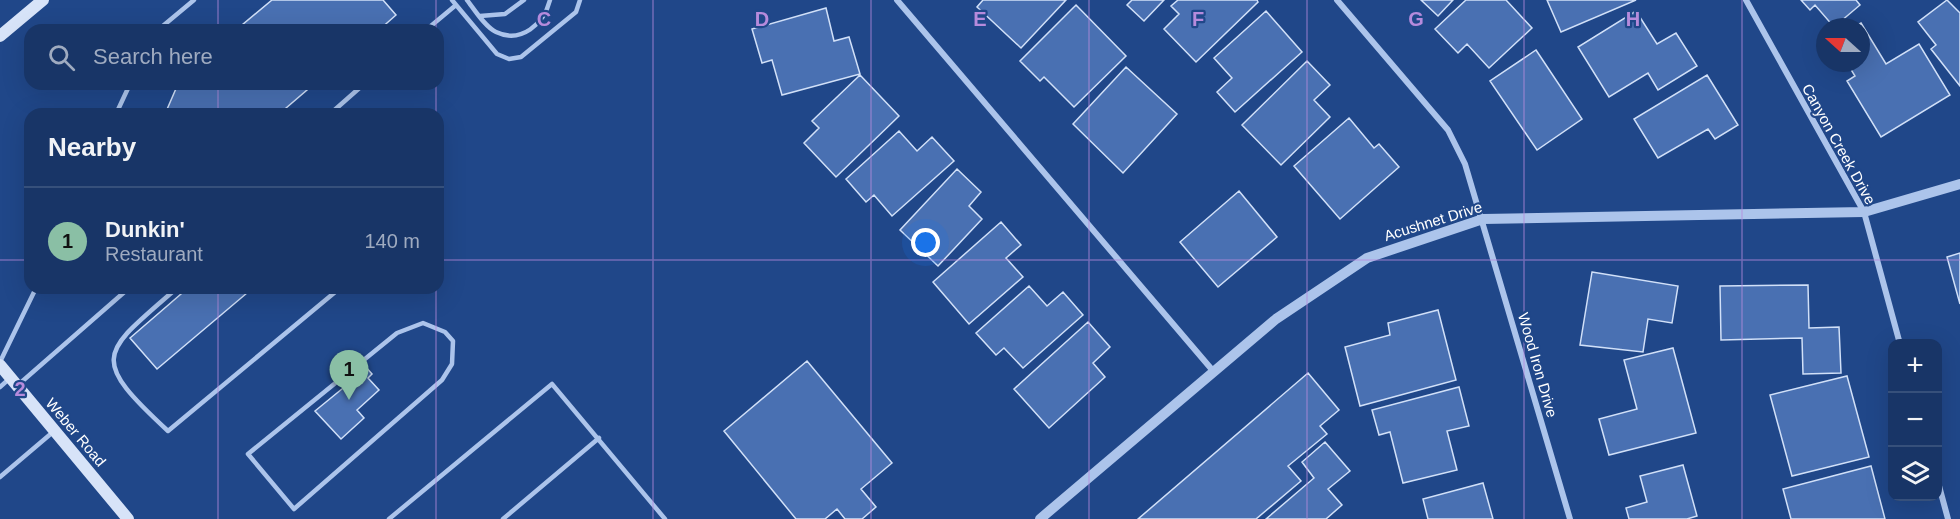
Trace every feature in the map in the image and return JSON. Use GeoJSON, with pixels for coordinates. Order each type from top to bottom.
{"type":"FeatureCollection","features":[{"type":"Feature","properties":{"kind":"main road"},"geometry":{"type":"LineString","coordinates":[[0,36],[43,0]]}},
{"type":"Feature","properties":{"kind":"main road"},"geometry":{"type":"LineString","coordinates":[[0,45],[12,26]]}},
{"type":"Feature","properties":{"kind":"main road","name":"Weber Road"},"geometry":{"type":"LineString","coordinates":[[0,363],[128,519]]}},
{"type":"Feature","properties":{"kind":"street"},"geometry":{"type":"LineString","coordinates":[[897,0],[1214,372]]}},
{"type":"Feature","properties":{"kind":"street","name":"Wood Iron Drive"},"geometry":{"type":"LineString","coordinates":[[1337,0],[1448,130],[1465,164],[1570,519]]}},
{"type":"Feature","properties":{"kind":"street","name":"Canyon Creek Drive"},"geometry":{"type":"LineString","coordinates":[[1746,0],[1864,212],[1899,339]]}},
{"type":"Feature","properties":{"kind":"street","name":"Acushnet Drive"},"geometry":{"type":"LineString","coordinates":[[1041,519],[1276,319],[1368,258],[1483,219],[1864,212],[1960,184]]}},
{"type":"Feature","properties":{"kind":"street"},"geometry":{"type":"LineString","coordinates":[[1942,498],[1947,519]]}},
{"type":"Feature","properties":{"kind":"lane"},"geometry":{"type":"LineString","coordinates":[[165,24],[195,0]]}},
{"type":"Feature","properties":{"kind":"lane"},"geometry":{"type":"LineString","coordinates":[[467,0],[495,32],[524,35],[541,19],[550,0]]}},
{"type":"Feature","properties":{"kind":"lane"},"geometry":{"type":"LineString","coordinates":[[480,16],[505,14],[524,0]]}},
{"type":"Feature","properties":{"kind":"lane"},"geometry":{"type":"LineString","coordinates":[[432,24],[454,2],[497,54],[509,58],[521,57],[576,12],[580,0]]}},
{"type":"Feature","properties":{"kind":"lane"},"geometry":{"type":"LineString","coordinates":[[119,108],[127,90]]}},
{"type":"Feature","properties":{"kind":"lane"},"geometry":{"type":"LineString","coordinates":[[337,108],[357,90]]}},
{"type":"Feature","properties":{"kind":"lane"},"geometry":{"type":"LineString","coordinates":[[0,363],[33,294]]}},
{"type":"Feature","properties":{"kind":"lane"},"geometry":{"type":"LineString","coordinates":[[0,387],[14,381],[122,294]]}},
{"type":"Feature","properties":{"kind":"lane"},"geometry":{"type":"LineString","coordinates":[[170,294],[124,333],[114,347],[113,365],[132,397],[168,431],[333,294]]}},
{"type":"Feature","properties":{"kind":"lane"},"geometry":{"type":"LineString","coordinates":[[423,323],[445,332],[453,340],[452,364],[442,380],[294,508],[248,454],[397,333],[423,323]]}},
{"type":"Feature","properties":{"kind":"lane"},"geometry":{"type":"LineString","coordinates":[[389,519],[552,384],[665,519]]}},
{"type":"Feature","properties":{"kind":"lane"},"geometry":{"type":"LineString","coordinates":[[0,477],[55,430]]}},
{"type":"Feature","properties":{"kind":"lane"},"geometry":{"type":"LineString","coordinates":[[504,519],[599,438]]}},
{"type":"Feature","properties":{"kind":"building"},"geometry":{"type":"Polygon","coordinates":[[[272,0],[383,0],[396,15],[386,24],[243,24],[272,0]]]}},
{"type":"Feature","properties":{"kind":"building"},"geometry":{"type":"Polygon","coordinates":[[[983,0],[1066,0],[1021,48],[977,7],[983,0]]]}},
{"type":"Feature","properties":{"kind":"building"},"geometry":{"type":"Polygon","coordinates":[[[1132,0],[1164,0],[1144,21],[1127,5],[1132,0]]]}},
{"type":"Feature","properties":{"kind":"building"},"geometry":{"type":"Polygon","coordinates":[[[1178,0],[1257,0],[1258,2],[1196,62],[1164,29],[1179,14],[1171,6],[1178,0]]]}},
{"type":"Feature","properties":{"kind":"building"},"geometry":{"type":"Polygon","coordinates":[[[1421,0],[1453,0],[1438,16],[1421,0]]]}},
{"type":"Feature","properties":{"kind":"building"},"geometry":{"type":"Polygon","coordinates":[[[1466,0],[1506,0],[1532,28],[1489,68],[1467,44],[1458,53],[1435,29],[1466,0]]]}},
{"type":"Feature","properties":{"kind":"building"},"geometry":{"type":"Polygon","coordinates":[[[1547,0],[1636,0],[1561,32],[1547,0]]]}},
{"type":"Feature","properties":{"kind":"building"},"geometry":{"type":"Polygon","coordinates":[[[1801,0],[1856,0],[1860,5],[1845,18],[1826,18],[1815,5],[1810,10],[1801,0]]]}},
{"type":"Feature","properties":{"kind":"building"},"geometry":{"type":"Polygon","coordinates":[[[1947,0],[1960,13],[1960,86],[1931,49],[1936,45],[1918,22],[1947,0]]]}},
{"type":"Feature","properties":{"kind":"building"},"geometry":{"type":"Polygon","coordinates":[[[1076,5],[1126,56],[1074,107],[1044,77],[1040,81],[1020,61],[1076,5]]]}},
{"type":"Feature","properties":{"kind":"building"},"geometry":{"type":"Polygon","coordinates":[[[826,8],[834,41],[849,37],[860,74],[782,95],[772,60],[762,63],[752,29],[826,8]]]}},
{"type":"Feature","properties":{"kind":"building"},"geometry":{"type":"Polygon","coordinates":[[[1266,11],[1302,52],[1235,112],[1217,92],[1232,78],[1214,58],[1266,11]]]}},
{"type":"Feature","properties":{"kind":"building"},"geometry":{"type":"Polygon","coordinates":[[[1636,11],[1657,44],[1676,33],[1697,66],[1658,90],[1648,73],[1609,97],[1578,47],[1636,11]]]}},
{"type":"Feature","properties":{"kind":"building"},"geometry":{"type":"Polygon","coordinates":[[[1870,38],[1886,64],[1919,44],[1950,95],[1881,137],[1847,81],[1855,76],[1853,72],[1870,72],[1870,38]]]}},
{"type":"Feature","properties":{"kind":"building"},"geometry":{"type":"Polygon","coordinates":[[[1536,50],[1582,119],[1537,150],[1490,81],[1536,50]]]}},
{"type":"Feature","properties":{"kind":"building"},"geometry":{"type":"Polygon","coordinates":[[[1307,61],[1330,85],[1314,100],[1330,117],[1281,165],[1242,125],[1307,61]]]}},
{"type":"Feature","properties":{"kind":"building"},"geometry":{"type":"Polygon","coordinates":[[[1126,67],[1177,114],[1123,173],[1073,124],[1126,67]]]}},
{"type":"Feature","properties":{"kind":"building"},"geometry":{"type":"Polygon","coordinates":[[[860,75],[899,116],[836,177],[804,143],[819,128],[812,121],[860,75]]]}},
{"type":"Feature","properties":{"kind":"building"},"geometry":{"type":"Polygon","coordinates":[[[1707,75],[1738,125],[1715,139],[1708,129],[1658,158],[1634,119],[1707,75]]]}},
{"type":"Feature","properties":{"kind":"building"},"geometry":{"type":"Polygon","coordinates":[[[175,90],[307,90],[286,108],[168,108],[175,90]]]}},
{"type":"Feature","properties":{"kind":"building"},"geometry":{"type":"Polygon","coordinates":[[[1349,118],[1374,148],[1379,144],[1399,167],[1340,219],[1294,166],[1349,118]]]}},
{"type":"Feature","properties":{"kind":"building"},"geometry":{"type":"Polygon","coordinates":[[[899,131],[917,151],[932,137],[954,161],[892,216],[874,195],[866,202],[846,179],[899,131]]]}},
{"type":"Feature","properties":{"kind":"building"},"geometry":{"type":"Polygon","coordinates":[[[957,169],[981,192],[969,206],[982,219],[938,266],[900,230],[957,169]]]}},
{"type":"Feature","properties":{"kind":"building"},"geometry":{"type":"Polygon","coordinates":[[[1239,191],[1277,237],[1218,287],[1180,242],[1239,191]]]}},
{"type":"Feature","properties":{"kind":"building"},"geometry":{"type":"Polygon","coordinates":[[[1001,222],[1021,245],[1006,258],[1023,277],[969,324],[933,282],[1001,222]]]}},
{"type":"Feature","properties":{"kind":"building"},"geometry":{"type":"Polygon","coordinates":[[[1960,253],[1960,304],[1947,257],[1960,253]]]}},
{"type":"Feature","properties":{"kind":"building"},"geometry":{"type":"Polygon","coordinates":[[[1592,272],[1678,286],[1672,323],[1648,319],[1643,352],[1580,345],[1592,272]]]}},
{"type":"Feature","properties":{"kind":"building"},"geometry":{"type":"Polygon","coordinates":[[[1808,285],[1809,328],[1839,327],[1841,373],[1803,374],[1802,338],[1721,340],[1720,286],[1808,285]]]}},
{"type":"Feature","properties":{"kind":"building"},"geometry":{"type":"Polygon","coordinates":[[[1029,286],[1047,306],[1063,292],[1083,315],[1023,368],[1004,348],[996,355],[976,333],[1029,286]]]}},
{"type":"Feature","properties":{"kind":"building"},"geometry":{"type":"Polygon","coordinates":[[[181,294],[246,294],[157,369],[130,338],[181,294]]]}},
{"type":"Feature","properties":{"kind":"building"},"geometry":{"type":"Polygon","coordinates":[[[1438,310],[1456,380],[1360,406],[1345,347],[1390,335],[1388,323],[1438,310]]]}},
{"type":"Feature","properties":{"kind":"building"},"geometry":{"type":"Polygon","coordinates":[[[1088,322],[1110,347],[1093,363],[1105,377],[1049,428],[1014,389],[1088,322]]]}},
{"type":"Feature","properties":{"kind":"building"},"geometry":{"type":"Polygon","coordinates":[[[1673,348],[1696,433],[1609,455],[1599,419],[1637,409],[1624,360],[1673,348]]]}},
{"type":"Feature","properties":{"kind":"building"},"geometry":{"type":"Polygon","coordinates":[[[807,361],[892,463],[861,489],[876,507],[862,519],[845,519],[837,509],[825,519],[796,519],[724,431],[807,361]]]}},
{"type":"Feature","properties":{"kind":"building"},"geometry":{"type":"Polygon","coordinates":[[[365,366],[372,374],[368,378],[379,390],[357,410],[364,418],[341,439],[315,411],[359,375],[358,372],[365,366]]]}},
{"type":"Feature","properties":{"kind":"building"},"geometry":{"type":"Polygon","coordinates":[[[1308,373],[1339,410],[1320,426],[1327,434],[1288,466],[1301,481],[1256,519],[1138,519],[1308,373]]]}},
{"type":"Feature","properties":{"kind":"building"},"geometry":{"type":"Polygon","coordinates":[[[1847,376],[1869,457],[1792,476],[1770,395],[1847,376]]]}},
{"type":"Feature","properties":{"kind":"building"},"geometry":{"type":"Polygon","coordinates":[[[1459,387],[1469,426],[1447,431],[1457,470],[1403,483],[1390,432],[1379,435],[1372,410],[1459,387]]]}},
{"type":"Feature","properties":{"kind":"building"},"geometry":{"type":"Polygon","coordinates":[[[1325,442],[1350,471],[1328,489],[1342,505],[1326,519],[1266,519],[1314,478],[1302,462],[1325,442]]]}},
{"type":"Feature","properties":{"kind":"building"},"geometry":{"type":"Polygon","coordinates":[[[1683,465],[1697,516],[1687,519],[1629,519],[1626,508],[1647,502],[1640,476],[1683,465]]]}},
{"type":"Feature","properties":{"kind":"building"},"geometry":{"type":"Polygon","coordinates":[[[1871,466],[1885,519],[1791,519],[1783,489],[1871,466]]]}},
{"type":"Feature","properties":{"kind":"building"},"geometry":{"type":"Polygon","coordinates":[[[1483,483],[1493,519],[1428,519],[1423,499],[1483,483]]]}},
{"type":"Feature","properties":{"kind":"place","name":"Dunkin'"},"geometry":{"type":"Point","coordinates":[349,400]}}]}
